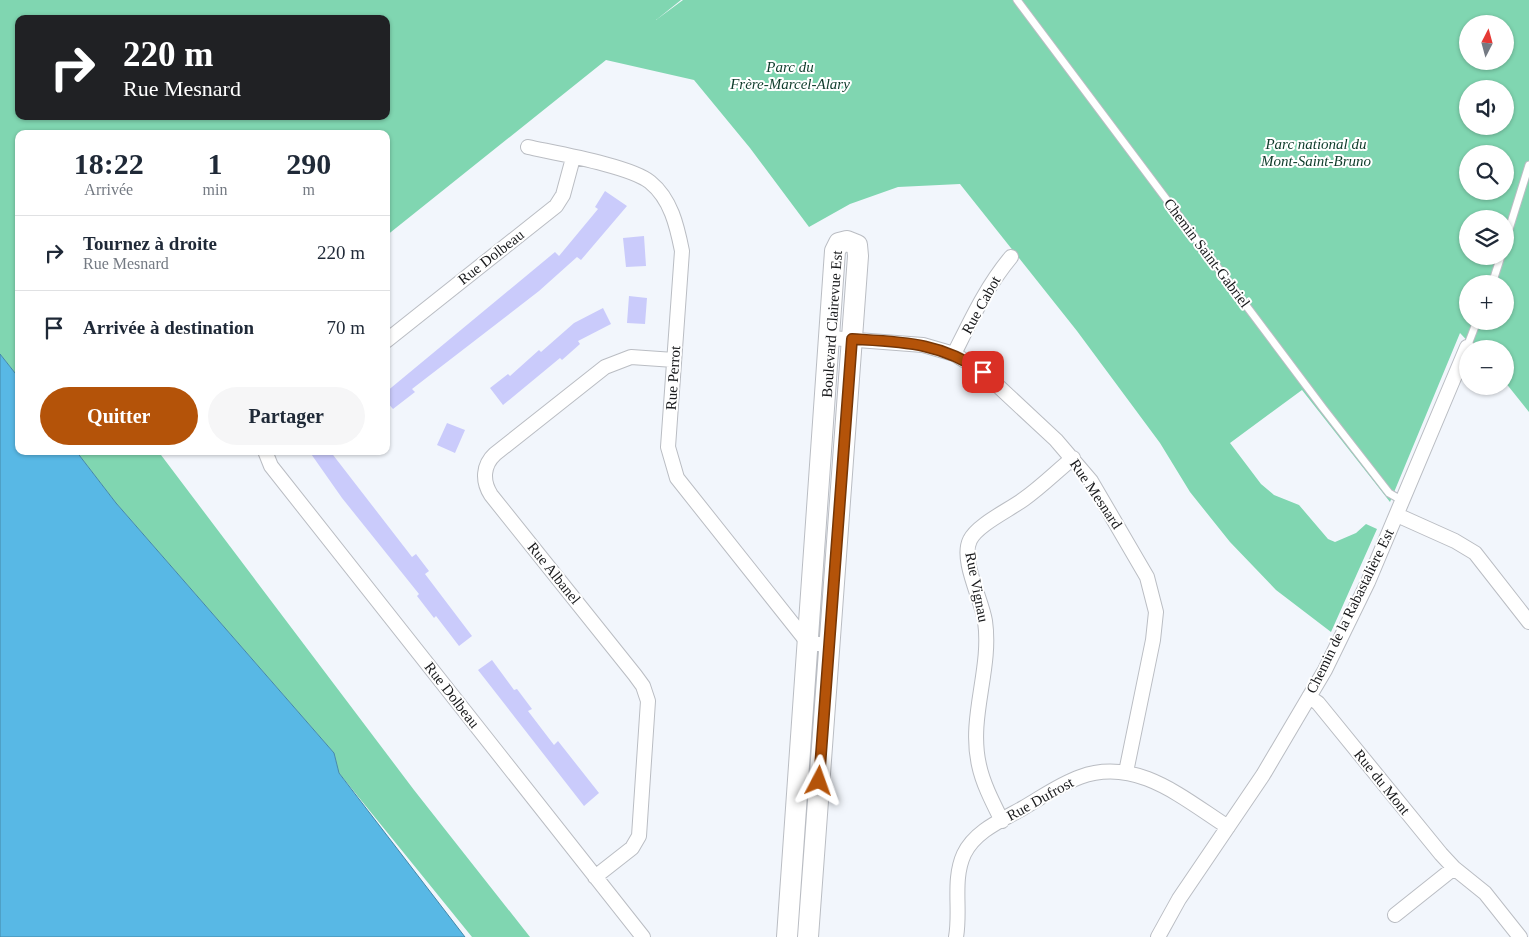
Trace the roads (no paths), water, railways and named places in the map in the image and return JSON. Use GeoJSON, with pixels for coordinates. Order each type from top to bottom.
{"type":"FeatureCollection","features":[{"type":"Feature","properties":{"kind":"street","name":"Rue Perrot"},"geometry":{"type":"LineString","coordinates":[[528,147],[631,172],[650,182],[664,198],[676,222],[682,250],[668,447],[676,478],[808,643]]}},
{"type":"Feature","properties":{"kind":"street","name":"Rue Dolbeau"},"geometry":{"type":"LineString","coordinates":[[390,338],[556,206],[563,195],[572,158]]}},
{"type":"Feature","properties":{"kind":"street","name":"Boulevard Clairevue Est"},"geometry":{"type":"LineString","coordinates":[[787,937],[836,247],[839,243],[847,241],[855,244],[858,250],[808,937]]}},
{"type":"Feature","properties":{"kind":"street","name":"Rue Cabot"},"geometry":{"type":"LineString","coordinates":[[954,354],[979,301],[994,277],[1011,257]]}},
{"type":"Feature","properties":{"kind":"street","name":"Rue Mesnard"},"geometry":{"type":"LineString","coordinates":[[831,338],[923,345],[954,354],[983,372],[1073,458],[1091,481],[1143,569],[1154,603],[1155,630],[1126,772]]}},
{"type":"Feature","properties":{"kind":"street","name":"Rue Albanel"},"geometry":{"type":"LineString","coordinates":[[596,877],[632,848],[640,836],[647,696],[635,675],[491,494],[486,486],[485,473],[489,460],[495,454],[605,367],[631,357],[674,360]]}},
{"type":"Feature","properties":{"kind":"street","name":"Chemin de la Rabastalière Est"},"geometry":{"type":"LineString","coordinates":[[1158,937],[1179,898],[1228,827],[1310,697],[1339,643],[1403,501],[1459,366]]}},
{"type":"Feature","properties":{"kind":"street","name":"Rue Dolbeau"},"geometry":{"type":"LineString","coordinates":[[266,455],[270,466],[644,937]]}},
{"type":"Feature","properties":{"kind":"street","name":"Rue Vignau"},"geometry":{"type":"LineString","coordinates":[[1002,821],[990,797],[978,764],[977,727],[986,648],[985,621],[968,557],[968,544],[975,532],[1025,498],[1073,458]]}},
{"type":"Feature","properties":{"kind":"street"},"geometry":{"type":"LineString","coordinates":[[1396,515],[1455,540],[1475,553],[1529,622]]}},
{"type":"Feature","properties":{"kind":"street"},"geometry":{"type":"LineString","coordinates":[[808,643],[829,645]]}},
{"type":"Feature","properties":{"kind":"street","name":"Rue du Mont"},"geometry":{"type":"LineString","coordinates":[[1310,697],[1318,704],[1454,868],[1485,893],[1520,937]]}},
{"type":"Feature","properties":{"kind":"street","name":"Rue Dufrost"},"geometry":{"type":"LineString","coordinates":[[956,937],[958,881],[962,860],[976,838],[1060,786],[1081,776],[1106,771],[1139,775],[1161,785],[1228,827]]}},
{"type":"Feature","properties":{"kind":"street"},"geometry":{"type":"LineString","coordinates":[[1395,915],[1454,868]]}},
{"type":"Feature","properties":{"kind":"lane","name":"Chemin Saint-Gabriel"},"geometry":{"type":"LineString","coordinates":[[1017,0],[1323,408],[1389,493],[1403,501]]}},
{"type":"Feature","properties":{"kind":"lane"},"geometry":{"type":"LineString","coordinates":[[1514,213],[1529,165]]}},
{"type":"Feature","properties":{"kind":"water"},"geometry":{"type":"Polygon","coordinates":[[[0,354],[15,373],[15,455],[79,455],[116,503],[334,753],[339,773],[465,937],[0,937],[0,354]]]}},
{"type":"Feature","properties":{"kind":"park label","name":"Parc du Frère-Marcel-Alary"},"geometry":{"type":"Point","coordinates":[790,76]}},
{"type":"Feature","properties":{"kind":"park label","name":"Parc national du Mont-Saint-Bruno"},"geometry":{"type":"Point","coordinates":[1316,152]}}]}
